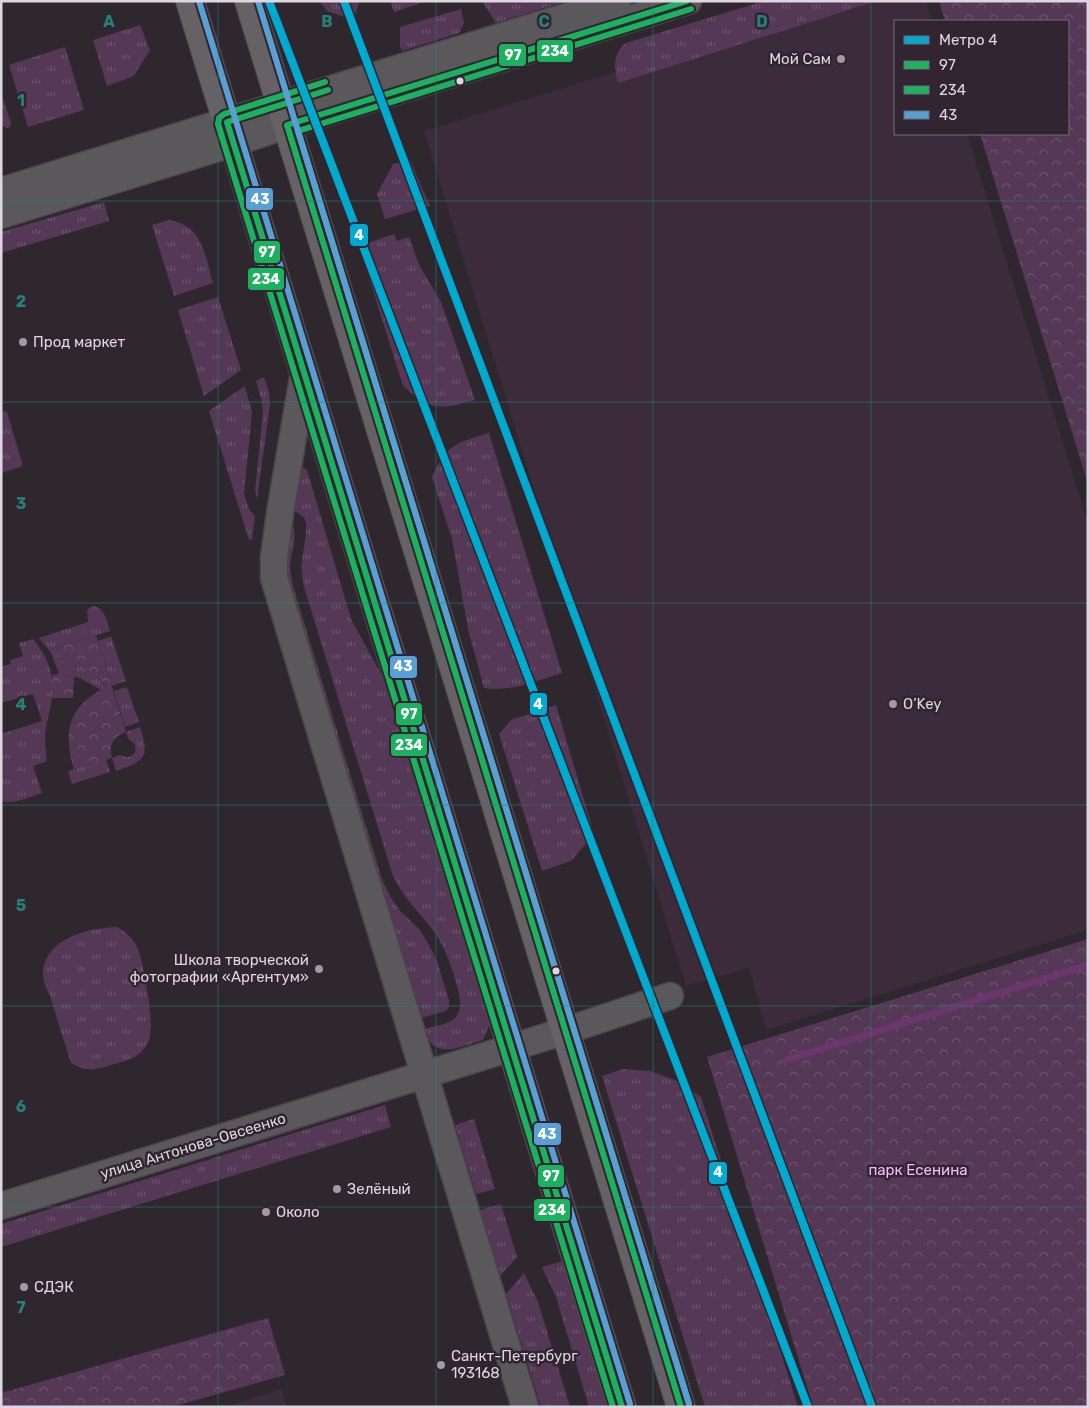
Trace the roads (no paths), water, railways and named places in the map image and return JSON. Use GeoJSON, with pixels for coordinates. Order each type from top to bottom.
{"type":"FeatureCollection","features":[{"type":"Feature","properties":{"kind":"main road"},"geometry":{"type":"LineString","coordinates":[[190,1],[622,1407]]}},
{"type":"Feature","properties":{"kind":"main road"},"geometry":{"type":"LineString","coordinates":[[249,1],[681,1407]]}},
{"type":"Feature","properties":{"kind":"street"},"geometry":{"type":"LineString","coordinates":[[1,215],[230,132],[617,1]]}},
{"type":"Feature","properties":{"kind":"street"},"geometry":{"type":"LineString","coordinates":[[284,114],[688,1]]}},
{"type":"Feature","properties":{"kind":"street"},"geometry":{"type":"LineString","coordinates":[[1,191],[230,132]]}},
{"type":"Feature","properties":{"kind":"street"},"geometry":{"type":"LineString","coordinates":[[304,372],[280,513],[274,557],[274,578],[525,1407]]}},
{"type":"Feature","properties":{"kind":"street","name":"улица Антонова-Овсеенко"},"geometry":{"type":"LineString","coordinates":[[1,1206],[565,1031],[670,996]]}},
{"type":"Feature","properties":{"kind":"waterway"},"geometry":{"type":"LineString","coordinates":[[786,1060],[1088,965]]}},
{"type":"Feature","properties":{"kind":"metro line","name":"4"},"geometry":{"type":"LineString","coordinates":[[269,1],[808,1407]]}},
{"type":"Feature","properties":{"kind":"metro line","name":"4"},"geometry":{"type":"LineString","coordinates":[[344,1],[872,1407]]}},
{"type":"Feature","properties":{"kind":"place","name":"Мой Сам"},"geometry":{"type":"Point","coordinates":[841,59]}},
{"type":"Feature","properties":{"kind":"place","name":"Прод маркет"},"geometry":{"type":"Point","coordinates":[23,342]}},
{"type":"Feature","properties":{"kind":"place","name":"O’Key"},"geometry":{"type":"Point","coordinates":[893,704]}},
{"type":"Feature","properties":{"kind":"place","name":"Школа творческой фотографии «Аргентум»"},"geometry":{"type":"Point","coordinates":[319,969]}},
{"type":"Feature","properties":{"kind":"place","name":"Зелёный"},"geometry":{"type":"Point","coordinates":[337,1189]}},
{"type":"Feature","properties":{"kind":"place","name":"Около"},"geometry":{"type":"Point","coordinates":[266,1212]}},
{"type":"Feature","properties":{"kind":"place","name":"СДЭК"},"geometry":{"type":"Point","coordinates":[24,1287]}},
{"type":"Feature","properties":{"kind":"place","name":"Санкт-Петербург 193168"},"geometry":{"type":"Point","coordinates":[441,1365]}},
{"type":"Feature","properties":{"kind":"park label","name":"парк Есенина"},"geometry":{"type":"Point","coordinates":[918,1170]}}]}
